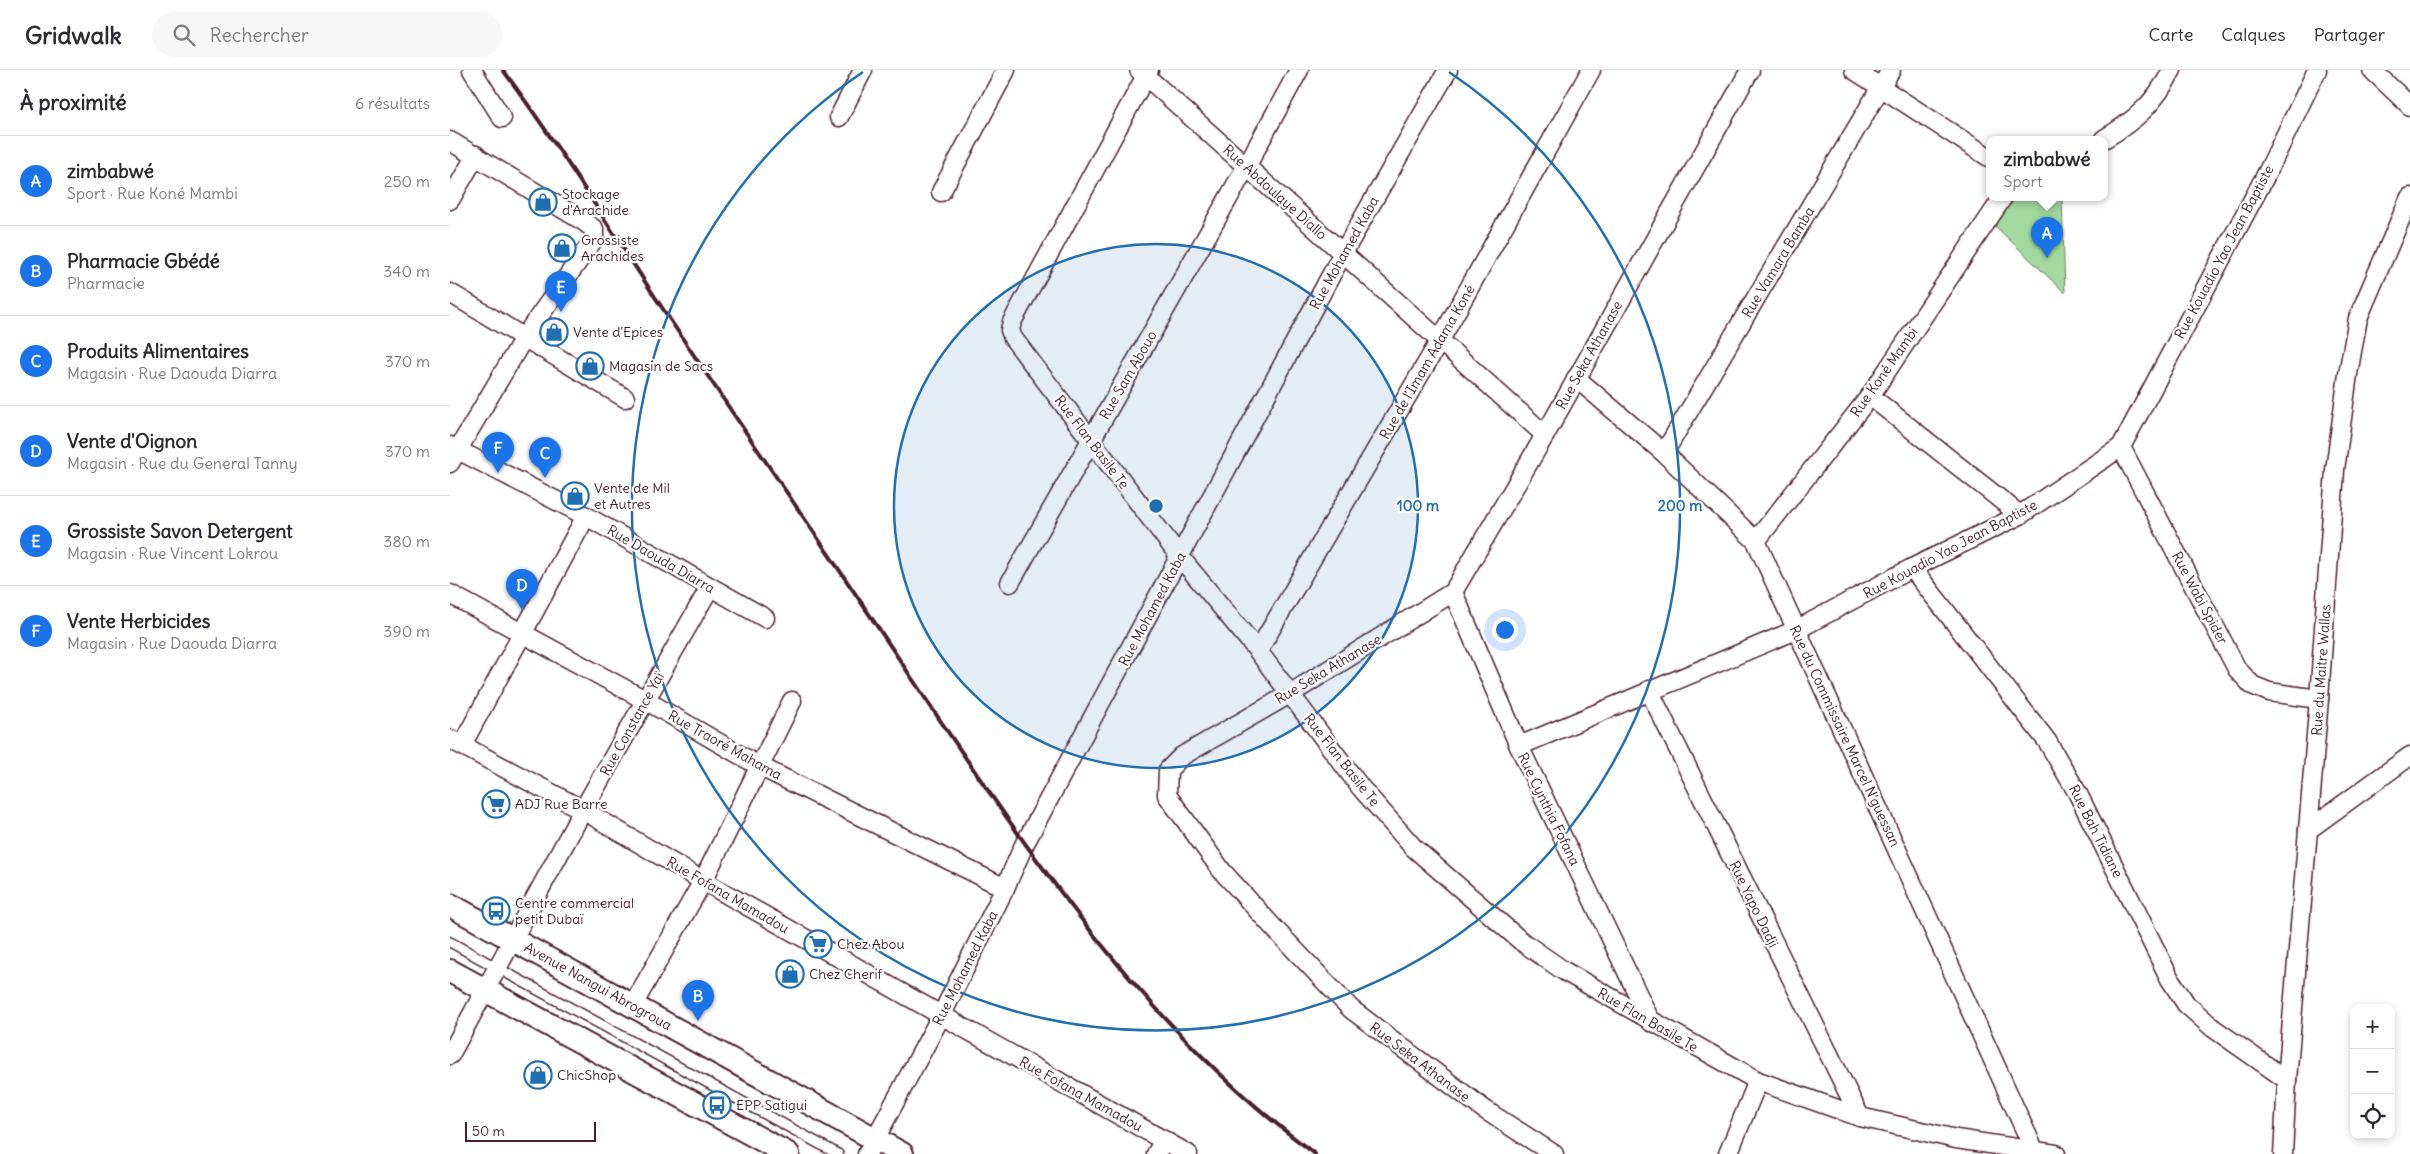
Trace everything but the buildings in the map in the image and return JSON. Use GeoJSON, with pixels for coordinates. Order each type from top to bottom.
{"type":"FeatureCollection","features":[{"type":"Feature","properties":{"kind":"street"},"geometry":{"type":"LineString","coordinates":[[472,70],[502,118]]}},
{"type":"Feature","properties":{"kind":"street"},"geometry":{"type":"LineString","coordinates":[[838,118],[862,70]]}},
{"type":"Feature","properties":{"kind":"street"},"geometry":{"type":"LineString","coordinates":[[941,192],[1006,70]]}},
{"type":"Feature","properties":{"kind":"street","name":"Rue Sam Abouo"},"geometry":{"type":"LineString","coordinates":[[1010,583],[1246,167],[1298,70]]}},
{"type":"Feature","properties":{"kind":"street","name":"Rue Mohamed Kaba"},"geometry":{"type":"LineString","coordinates":[[871,1147],[941,1016],[1005,888],[1024,845],[1343,253],[1448,70]]}},
{"type":"Feature","properties":{"kind":"street","name":"Rue de l'Imam Adama Koné"},"geometry":{"type":"LineString","coordinates":[[1258,652],[1439,342],[1591,70]]}},
{"type":"Feature","properties":{"kind":"street","name":"Rue Seka Athanase"},"geometry":{"type":"LineString","coordinates":[[1554,1154],[1485,1110],[1351,1009],[1222,871],[1167,795],[1168,770],[1182,756],[1290,694],[1453,592],[1545,435],[1750,70]]}},
{"type":"Feature","properties":{"kind":"street"},"geometry":{"type":"LineString","coordinates":[[1854,70],[1986,155]]}},
{"type":"Feature","properties":{"kind":"street","name":"Rue Vamara Bamba"},"geometry":{"type":"LineString","coordinates":[[1664,453],[1891,70]]}},
{"type":"Feature","properties":{"kind":"street"},"geometry":{"type":"LineString","coordinates":[[2108,136],[2142,113],[2162,89],[2172,70]]}},
{"type":"Feature","properties":{"kind":"street","name":"Rue Kouadio Yao Jean Baptiste"},"geometry":{"type":"LineString","coordinates":[[1519,746],[1796,630],[1912,568],[2020,515],[2121,447],[2268,171],[2317,70]]}},
{"type":"Feature","properties":{"kind":"street"},"geometry":{"type":"LineString","coordinates":[[2372,70],[2410,106]]}},
{"type":"Feature","properties":{"kind":"street","name":"Rue Abdoulaye Diallo"},"geometry":{"type":"LineString","coordinates":[[1145,72],[1246,167],[1545,435]]}},
{"type":"Feature","properties":{"kind":"street","name":"Rue Flan Basile Te"},"geometry":{"type":"LineString","coordinates":[[1145,72],[1012,322],[1010,330],[1013,338],[1090,441],[1180,557],[1258,652],[1361,788],[1414,848],[1520,941],[1564,971],[1650,1022],[1758,1081],[1860,1117],[1956,1139],[2056,1154]]}},
{"type":"Feature","properties":{"kind":"street"},"geometry":{"type":"LineString","coordinates":[[450,140],[594,229],[594,239],[525,336],[453,453]]}},
{"type":"Feature","properties":{"kind":"street"},"geometry":{"type":"LineString","coordinates":[[450,200],[476,155]]}},
{"type":"Feature","properties":{"kind":"street","name":"Rue du Maitre Wallas"},"geometry":{"type":"LineString","coordinates":[[2283,1154],[2287,1080],[2320,699],[2335,470],[2348,374],[2358,318],[2410,198]]}},
{"type":"Feature","properties":{"kind":"street","name":"Rue Koné Mambi"},"geometry":{"type":"LineString","coordinates":[[1756,541],[1870,396],[2000,201]]}},
{"type":"Feature","properties":{"kind":"street"},"geometry":{"type":"LineString","coordinates":[[450,293],[525,336],[625,398]]}},
{"type":"Feature","properties":{"kind":"street","name":"Rue du Commissaire Marcel N'guessan"},"geometry":{"type":"LineString","coordinates":[[1576,378],[1664,453],[1756,541],[2035,1152]]}},
{"type":"Feature","properties":{"kind":"street"},"geometry":{"type":"LineString","coordinates":[[1870,396],[2020,515]]}},
{"type":"Feature","properties":{"kind":"street","name":"Rue Wabi Spider"},"geometry":{"type":"LineString","coordinates":[[2121,447],[2237,669],[2252,685],[2269,692],[2320,699]]}},
{"type":"Feature","properties":{"kind":"street","name":"Rue Daouda Diarra"},"geometry":{"type":"LineString","coordinates":[[453,453],[586,516],[765,618]]}},
{"type":"Feature","properties":{"kind":"street"},"geometry":{"type":"LineString","coordinates":[[456,742],[586,516]]}},
{"type":"Feature","properties":{"kind":"street","name":"Rue Bah Tidiane"},"geometry":{"type":"LineString","coordinates":[[1912,568],[2047,741],[2077,792],[2170,979],[2186,1004],[2213,1028],[2287,1080]]}},
{"type":"Feature","properties":{"kind":"street","name":"Rue Constance Yaï"},"geometry":{"type":"LineString","coordinates":[[450,1055],[583,810],[710,587]]}},
{"type":"Feature","properties":{"kind":"street","name":"Rue Cynthia Fofana"},"geometry":{"type":"LineString","coordinates":[[1453,592],[1519,746],[1650,1022]]}},
{"type":"Feature","properties":{"kind":"street","name":"Rue Traoré Mahama"},"geometry":{"type":"LineString","coordinates":[[450,594],[645,700],[758,766],[1005,888]]}},
{"type":"Feature","properties":{"kind":"street","name":"Rue Yapo Dadji"},"geometry":{"type":"LineString","coordinates":[[1649,690],[1860,1117]]}},
{"type":"Feature","properties":{"kind":"street"},"geometry":{"type":"LineString","coordinates":[[633,1006],[703,881],[758,766],[792,701]]}},
{"type":"Feature","properties":{"kind":"street","name":"Rue Fofana Mamadou"},"geometry":{"type":"LineString","coordinates":[[456,742],[583,810],[703,881],[941,1016],[1160,1147],[1188,1154]]}},
{"type":"Feature","properties":{"kind":"street"},"geometry":{"type":"LineString","coordinates":[[2308,830],[2410,756]]}},
{"type":"Feature","properties":{"kind":"street","name":"Avenue Nangui Abrogroua"},"geometry":{"type":"LineString","coordinates":[[450,905],[633,1006],[871,1147],[902,1154]]}},
{"type":"Feature","properties":{"kind":"street"},"geometry":{"type":"LineString","coordinates":[[450,971],[788,1154]]}},
{"type":"Feature","properties":{"kind":"street"},"geometry":{"type":"LineString","coordinates":[[1728,1154],[1758,1081]]}},
{"type":"Feature","properties":{"kind":"lane"},"geometry":{"type":"LineString","coordinates":[[450,942],[838,1154]]}},
{"type":"Feature","properties":{"kind":"green space"},"geometry":{"type":"Polygon","coordinates":[[[2014,201],[2062,201],[2065,293],[1993,224],[1989,217],[2014,201]]]}},
{"type":"Feature","properties":{"kind":"railway"},"geometry":{"type":"LineString","coordinates":[[503,70],[562,154],[687,345],[955,743],[1045,871],[1093,934],[1196,1051],[1253,1104],[1315,1154]]}},
{"type":"Feature","properties":{"kind":"place","name":"Stockage d'Arachide"},"geometry":{"type":"Point","coordinates":[543,202]}},
{"type":"Feature","properties":{"kind":"place","name":"Grossiste Arachides"},"geometry":{"type":"Point","coordinates":[562,248]}},
{"type":"Feature","properties":{"kind":"place","name":"zimbabwé"},"geometry":{"type":"Point","coordinates":[2047,258]}},
{"type":"Feature","properties":{"kind":"place","name":"Grossiste Savon Detergent"},"geometry":{"type":"Point","coordinates":[561,312]}},
{"type":"Feature","properties":{"kind":"place","name":"Vente d'Epices"},"geometry":{"type":"Point","coordinates":[554,332]}},
{"type":"Feature","properties":{"kind":"place","name":"Magasin de Sacs"},"geometry":{"type":"Point","coordinates":[590,366]}},
{"type":"Feature","properties":{"kind":"place","name":"Vente Herbicides"},"geometry":{"type":"Point","coordinates":[498,473]}},
{"type":"Feature","properties":{"kind":"place","name":"Produits Alimentaires"},"geometry":{"type":"Point","coordinates":[545,478]}},
{"type":"Feature","properties":{"kind":"place","name":"Vente de Mil et Autres"},"geometry":{"type":"Point","coordinates":[575,496]}},
{"type":"Feature","properties":{"kind":"place","name":"Vente d'Oignon"},"geometry":{"type":"Point","coordinates":[522,610]}},
{"type":"Feature","properties":{"kind":"place","name":"ADJ Rue Barre"},"geometry":{"type":"Point","coordinates":[496,804]}},
{"type":"Feature","properties":{"kind":"place","name":"Centre commercial petit Dubaï"},"geometry":{"type":"Point","coordinates":[496,911]}},
{"type":"Feature","properties":{"kind":"place","name":"Chez Abou"},"geometry":{"type":"Point","coordinates":[818,944]}},
{"type":"Feature","properties":{"kind":"place","name":"Chez Cherif"},"geometry":{"type":"Point","coordinates":[790,974]}},
{"type":"Feature","properties":{"kind":"place","name":"Pharmacie Gbédé"},"geometry":{"type":"Point","coordinates":[698,1021]}},
{"type":"Feature","properties":{"kind":"place","name":"ChicShop"},"geometry":{"type":"Point","coordinates":[538,1075]}},
{"type":"Feature","properties":{"kind":"place","name":"EPP Satigui"},"geometry":{"type":"Point","coordinates":[717,1105]}}]}
